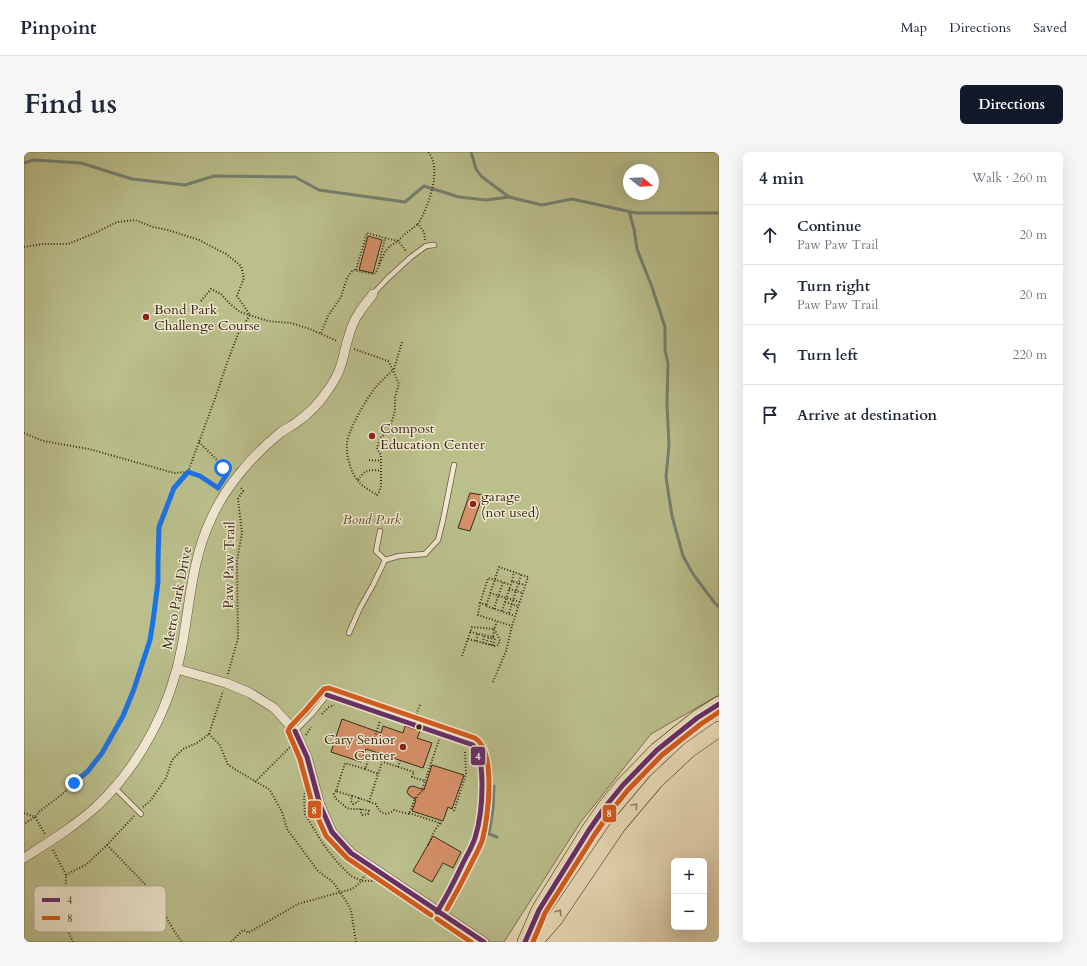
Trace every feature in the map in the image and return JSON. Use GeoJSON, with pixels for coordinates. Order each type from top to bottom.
{"type":"FeatureCollection","features":[{"type":"Feature","properties":{"kind":"main road"},"geometry":{"type":"LineString","coordinates":[[525,942],[539,910],[589,830],[623,785],[656,750],[697,718],[719,704]]}},
{"type":"Feature","properties":{"kind":"main road"},"geometry":{"type":"LineString","coordinates":[[534,942],[555,919],[618,826],[656,781],[689,750],[719,729]]}},
{"type":"Feature","properties":{"kind":"street","name":"Metro Park Drive"},"geometry":{"type":"LineString","coordinates":[[24,858],[77,823],[97,805],[114,787],[148,740],[166,702],[177,669],[186,626],[196,563],[203,538],[211,518],[223,497],[228,478],[282,432],[298,422],[315,406],[328,390],[341,367],[347,340],[358,314],[374,294]]}},
{"type":"Feature","properties":{"kind":"street"},"geometry":{"type":"LineString","coordinates":[[177,669],[226,683],[250,693],[274,708],[295,731],[307,757],[320,805],[332,832],[351,854],[484,942]]}},
{"type":"Feature","properties":{"kind":"lane"},"geometry":{"type":"LineString","coordinates":[[374,294],[411,257],[426,246],[434,245]]}},
{"type":"Feature","properties":{"kind":"lane"},"geometry":{"type":"LineString","coordinates":[[349,633],[385,560],[399,556],[425,554],[438,540],[454,466]]}},
{"type":"Feature","properties":{"kind":"lane"},"geometry":{"type":"LineString","coordinates":[[380,531],[376,551],[385,560]]}},
{"type":"Feature","properties":{"kind":"lane"},"geometry":{"type":"LineString","coordinates":[[295,731],[328,695],[473,745],[480,758],[482,772],[482,809],[476,834],[450,891],[437,912]]}},
{"type":"Feature","properties":{"kind":"lane"},"geometry":{"type":"LineString","coordinates":[[114,787],[141,814]]}},
{"type":"Feature","properties":{"kind":"path"},"geometry":{"type":"LineString","coordinates":[[376,272],[385,252],[390,246],[418,224],[424,214],[434,182],[435,168],[431,155],[428,152]]}},
{"type":"Feature","properties":{"kind":"path"},"geometry":{"type":"LineString","coordinates":[[24,247],[43,244],[68,244],[117,222],[135,220],[153,227],[199,240],[226,254],[241,266],[244,278],[237,296],[250,315]]}},
{"type":"Feature","properties":{"kind":"path"},"geometry":{"type":"LineString","coordinates":[[418,224],[424,232],[426,246]]}},
{"type":"Feature","properties":{"kind":"path"},"geometry":{"type":"LineString","coordinates":[[356,270],[367,233],[398,241],[411,257]]}},
{"type":"Feature","properties":{"kind":"path"},"geometry":{"type":"LineString","coordinates":[[376,272],[385,238]]}},
{"type":"Feature","properties":{"kind":"path"},"geometry":{"type":"LineString","coordinates":[[321,333],[328,316],[341,297],[347,278],[353,270],[374,274],[376,272]]}},
{"type":"Feature","properties":{"kind":"path"},"geometry":{"type":"LineString","coordinates":[[201,301],[211,289],[221,294],[240,312],[268,321],[291,323],[321,333],[359,351],[388,361],[393,370],[399,384],[395,397],[395,411],[389,431],[380,438],[377,448],[381,455],[381,486],[377,495],[359,483],[352,472],[349,463],[348,440],[364,403],[376,387],[393,370],[402,342]]}},
{"type":"Feature","properties":{"kind":"path"},"geometry":{"type":"LineString","coordinates":[[24,824],[35,817],[40,811],[88,771],[102,753],[123,716],[134,689],[150,640],[158,582],[159,527],[174,488],[188,472],[238,334],[250,315]]}},
{"type":"Feature","properties":{"kind":"path"},"geometry":{"type":"LineString","coordinates":[[24,433],[43,441],[89,448],[174,473],[188,472],[200,476],[218,488],[221,484]]}},
{"type":"Feature","properties":{"kind":"path"},"geometry":{"type":"LineString","coordinates":[[199,442],[216,459],[228,478]]}},
{"type":"Feature","properties":{"kind":"path"},"geometry":{"type":"LineString","coordinates":[[369,460],[381,461]]}},
{"type":"Feature","properties":{"kind":"path"},"geometry":{"type":"LineString","coordinates":[[358,480],[367,470],[381,471]]}},
{"type":"Feature","properties":{"kind":"path","name":"Paw Paw Trail"},"geometry":{"type":"LineString","coordinates":[[228,478],[243,491],[238,499],[242,533],[237,561],[238,638],[226,683],[209,734],[220,745],[228,765],[270,790],[282,812],[287,829],[318,871],[332,882],[346,901],[351,910],[356,942]]}},
{"type":"Feature","properties":{"kind":"path"},"geometry":{"type":"LineString","coordinates":[[486,605],[499,567],[528,577],[512,626],[506,651],[493,682]]}},
{"type":"Feature","properties":{"kind":"path"},"geometry":{"type":"LineString","coordinates":[[502,611],[515,572]]}},
{"type":"Feature","properties":{"kind":"path"},"geometry":{"type":"LineString","coordinates":[[509,614],[522,575]]}},
{"type":"Feature","properties":{"kind":"path"},"geometry":{"type":"LineString","coordinates":[[510,585],[488,578],[478,615],[512,626]]}},
{"type":"Feature","properties":{"kind":"path"},"geometry":{"type":"LineString","coordinates":[[512,581],[525,585]]}},
{"type":"Feature","properties":{"kind":"path"},"geometry":{"type":"LineString","coordinates":[[494,609],[503,582]]}},
{"type":"Feature","properties":{"kind":"path"},"geometry":{"type":"LineString","coordinates":[[509,589],[522,593]]}},
{"type":"Feature","properties":{"kind":"path"},"geometry":{"type":"LineString","coordinates":[[490,593],[520,602]]}},
{"type":"Feature","properties":{"kind":"path"},"geometry":{"type":"LineString","coordinates":[[505,602],[518,606]]}},
{"type":"Feature","properties":{"kind":"path"},"geometry":{"type":"LineString","coordinates":[[480,604],[515,616]]}},
{"type":"Feature","properties":{"kind":"path"},"geometry":{"type":"LineString","coordinates":[[490,645],[491,637],[497,622]]}},
{"type":"Feature","properties":{"kind":"path"},"geometry":{"type":"LineString","coordinates":[[462,656],[472,627],[494,629]]}},
{"type":"Feature","properties":{"kind":"path"},"geometry":{"type":"LineString","coordinates":[[468,639],[494,646],[498,645],[500,641],[494,629]]}},
{"type":"Feature","properties":{"kind":"path"},"geometry":{"type":"LineString","coordinates":[[470,632],[495,638],[494,646]]}},
{"type":"Feature","properties":{"kind":"path"},"geometry":{"type":"LineString","coordinates":[[476,641],[478,634]]}},
{"type":"Feature","properties":{"kind":"path"},"geometry":{"type":"LineString","coordinates":[[483,643],[484,635]]}},
{"type":"Feature","properties":{"kind":"path"},"geometry":{"type":"LineString","coordinates":[[486,644],[491,637]]}},
{"type":"Feature","properties":{"kind":"path"},"geometry":{"type":"LineString","coordinates":[[319,718],[329,707],[334,705]]}},
{"type":"Feature","properties":{"kind":"path"},"geometry":{"type":"LineString","coordinates":[[415,717],[420,705]]}},
{"type":"Feature","properties":{"kind":"path"},"geometry":{"type":"LineString","coordinates":[[373,743],[380,720],[385,721]]}},
{"type":"Feature","properties":{"kind":"path"},"geometry":{"type":"LineString","coordinates":[[308,740],[306,734],[314,724]]}},
{"type":"Feature","properties":{"kind":"path"},"geometry":{"type":"LineString","coordinates":[[434,739],[439,740],[439,742],[442,743]]}},
{"type":"Feature","properties":{"kind":"path"},"geometry":{"type":"LineString","coordinates":[[410,814],[415,798],[416,799],[418,793],[421,793],[439,740]]}},
{"type":"Feature","properties":{"kind":"path"},"geometry":{"type":"LineString","coordinates":[[255,782],[294,744]]}},
{"type":"Feature","properties":{"kind":"path"},"geometry":{"type":"LineString","coordinates":[[454,810],[466,774],[465,747]]}},
{"type":"Feature","properties":{"kind":"path"},"geometry":{"type":"LineString","coordinates":[[364,756],[414,772],[412,777],[425,781]]}},
{"type":"Feature","properties":{"kind":"path"},"geometry":{"type":"LineString","coordinates":[[365,769],[369,758]]}},
{"type":"Feature","properties":{"kind":"path"},"geometry":{"type":"LineString","coordinates":[[398,767],[400,761]]}},
{"type":"Feature","properties":{"kind":"path"},"geometry":{"type":"LineString","coordinates":[[369,802],[382,762]]}},
{"type":"Feature","properties":{"kind":"path"},"geometry":{"type":"LineString","coordinates":[[361,809],[350,809],[343,805],[334,796],[345,763],[378,774]]}},
{"type":"Feature","properties":{"kind":"path"},"geometry":{"type":"LineString","coordinates":[[336,790],[376,804],[378,809],[385,814],[394,810],[441,824],[435,830],[428,845]]}},
{"type":"Feature","properties":{"kind":"path"},"geometry":{"type":"LineString","coordinates":[[352,796],[351,801],[353,804],[358,802],[359,798]]}},
{"type":"Feature","properties":{"kind":"path"},"geometry":{"type":"LineString","coordinates":[[24,813],[35,817],[66,875],[66,886]]}},
{"type":"Feature","properties":{"kind":"path"},"geometry":{"type":"LineString","coordinates":[[107,845],[147,886]]}},
{"type":"Feature","properties":{"kind":"path"},"geometry":{"type":"LineString","coordinates":[[231,942],[243,930],[248,933],[298,904],[352,889],[360,883],[371,867]]}},
{"type":"Feature","properties":{"kind":"path"},"geometry":{"type":"LineString","coordinates":[[166,915],[175,933],[182,942]]}},
{"type":"Feature","properties":{"kind":"path"},"geometry":{"type":"LineString","coordinates":[[68,932],[73,942]]}},
{"type":"Feature","properties":{"kind":"green space","name":"Bond Park"},"geometry":{"type":"Polygon","coordinates":[[[24,152],[719,152],[719,695],[651,734],[580,823],[504,942],[24,942],[24,152]]]}},
{"type":"Feature","properties":{"kind":"building"},"geometry":{"type":"Polygon","coordinates":[[[368,236],[382,240],[373,273],[359,270],[368,236]]]}},
{"type":"Feature","properties":{"kind":"building","name":"garage (not used)"},"geometry":{"type":"Polygon","coordinates":[[[470,493],[483,495],[470,531],[458,528],[470,493]]]}},
{"type":"Feature","properties":{"kind":"building"},"geometry":{"type":"Polygon","coordinates":[[[342,719],[381,733],[383,726],[403,733],[405,726],[420,731],[417,738],[432,743],[423,768],[366,749],[361,762],[331,752],[342,719]]]}},
{"type":"Feature","properties":{"kind":"building"},"geometry":{"type":"Polygon","coordinates":[[[432,765],[464,775],[452,809],[448,807],[443,821],[412,811],[416,800],[407,792],[409,787],[413,786],[424,790],[432,765]]]}},
{"type":"Feature","properties":{"kind":"building"},"geometry":{"type":"Polygon","coordinates":[[[433,836],[461,852],[453,868],[443,863],[432,882],[413,871],[433,836]]]}},
{"type":"Feature","properties":{"kind":"waterway"},"geometry":{"type":"LineString","coordinates":[[471,152],[476,169],[481,176],[509,197]]}},
{"type":"Feature","properties":{"kind":"waterway"},"geometry":{"type":"LineString","coordinates":[[24,163],[33,160],[81,163],[132,179],[185,185],[214,176],[295,177],[319,190],[405,202],[424,186],[459,197],[486,200],[509,197],[542,205],[572,199],[636,213],[719,213]]}},
{"type":"Feature","properties":{"kind":"waterway"},"geometry":{"type":"LineString","coordinates":[[629,211],[637,249],[652,287],[665,327],[665,350],[668,363],[667,404],[669,445],[666,477],[672,516],[683,556],[693,574],[719,607]]}},
{"type":"Feature","properties":{"kind":"waterway"},"geometry":{"type":"LineString","coordinates":[[494,786],[493,809],[489,834],[497,837]]}},
{"type":"Feature","properties":{"kind":"transit line","name":"8"},"geometry":{"type":"LineString","coordinates":[[431,915],[347,858],[326,836],[313,807],[300,759],[288,731],[324,689],[329,688],[475,738],[482,746],[486,757],[488,771],[489,787],[487,818],[482,841],[447,909]]}},
{"type":"Feature","properties":{"kind":"transit line","name":"4"},"geometry":{"type":"LineString","coordinates":[[327,695],[473,745],[476,750],[482,780],[481,806],[477,832],[471,848],[437,912]]}},
{"type":"Feature","properties":{"kind":"transit line","name":"4"},"geometry":{"type":"LineString","coordinates":[[525,942],[539,910],[605,807],[623,785],[657,750],[697,718],[719,704]]}},
{"type":"Feature","properties":{"kind":"transit line","name":"8"},"geometry":{"type":"LineString","coordinates":[[533,942],[545,913],[611,811],[628,790],[662,755],[701,724],[719,712]]}},
{"type":"Feature","properties":{"kind":"transit line","name":"4"},"geometry":{"type":"LineString","coordinates":[[295,731],[307,757],[320,805],[332,832],[351,853],[484,942]]}},
{"type":"Feature","properties":{"kind":"transit line","name":"8"},"geometry":{"type":"LineString","coordinates":[[437,919],[471,942]]}},
{"type":"Feature","properties":{"kind":"place","name":"Bond Park Challenge Course"},"geometry":{"type":"Point","coordinates":[146,317]}},
{"type":"Feature","properties":{"kind":"place","name":"Compost Education Center"},"geometry":{"type":"Point","coordinates":[372,436]}},
{"type":"Feature","properties":{"kind":"place","name":"garage (not used)"},"geometry":{"type":"Point","coordinates":[473,504]}},
{"type":"Feature","properties":{"kind":"place","name":"Cary Senior Center"},"geometry":{"type":"Point","coordinates":[403,747]}},
{"type":"Feature","properties":{"kind":"route"},"geometry":{"type":"LineString","coordinates":[[74,783],[88,771],[102,753],[123,716],[134,689],[150,640],[156,602],[159,527],[174,488],[188,472],[200,476],[218,488],[227,474],[223,468]]}}]}
